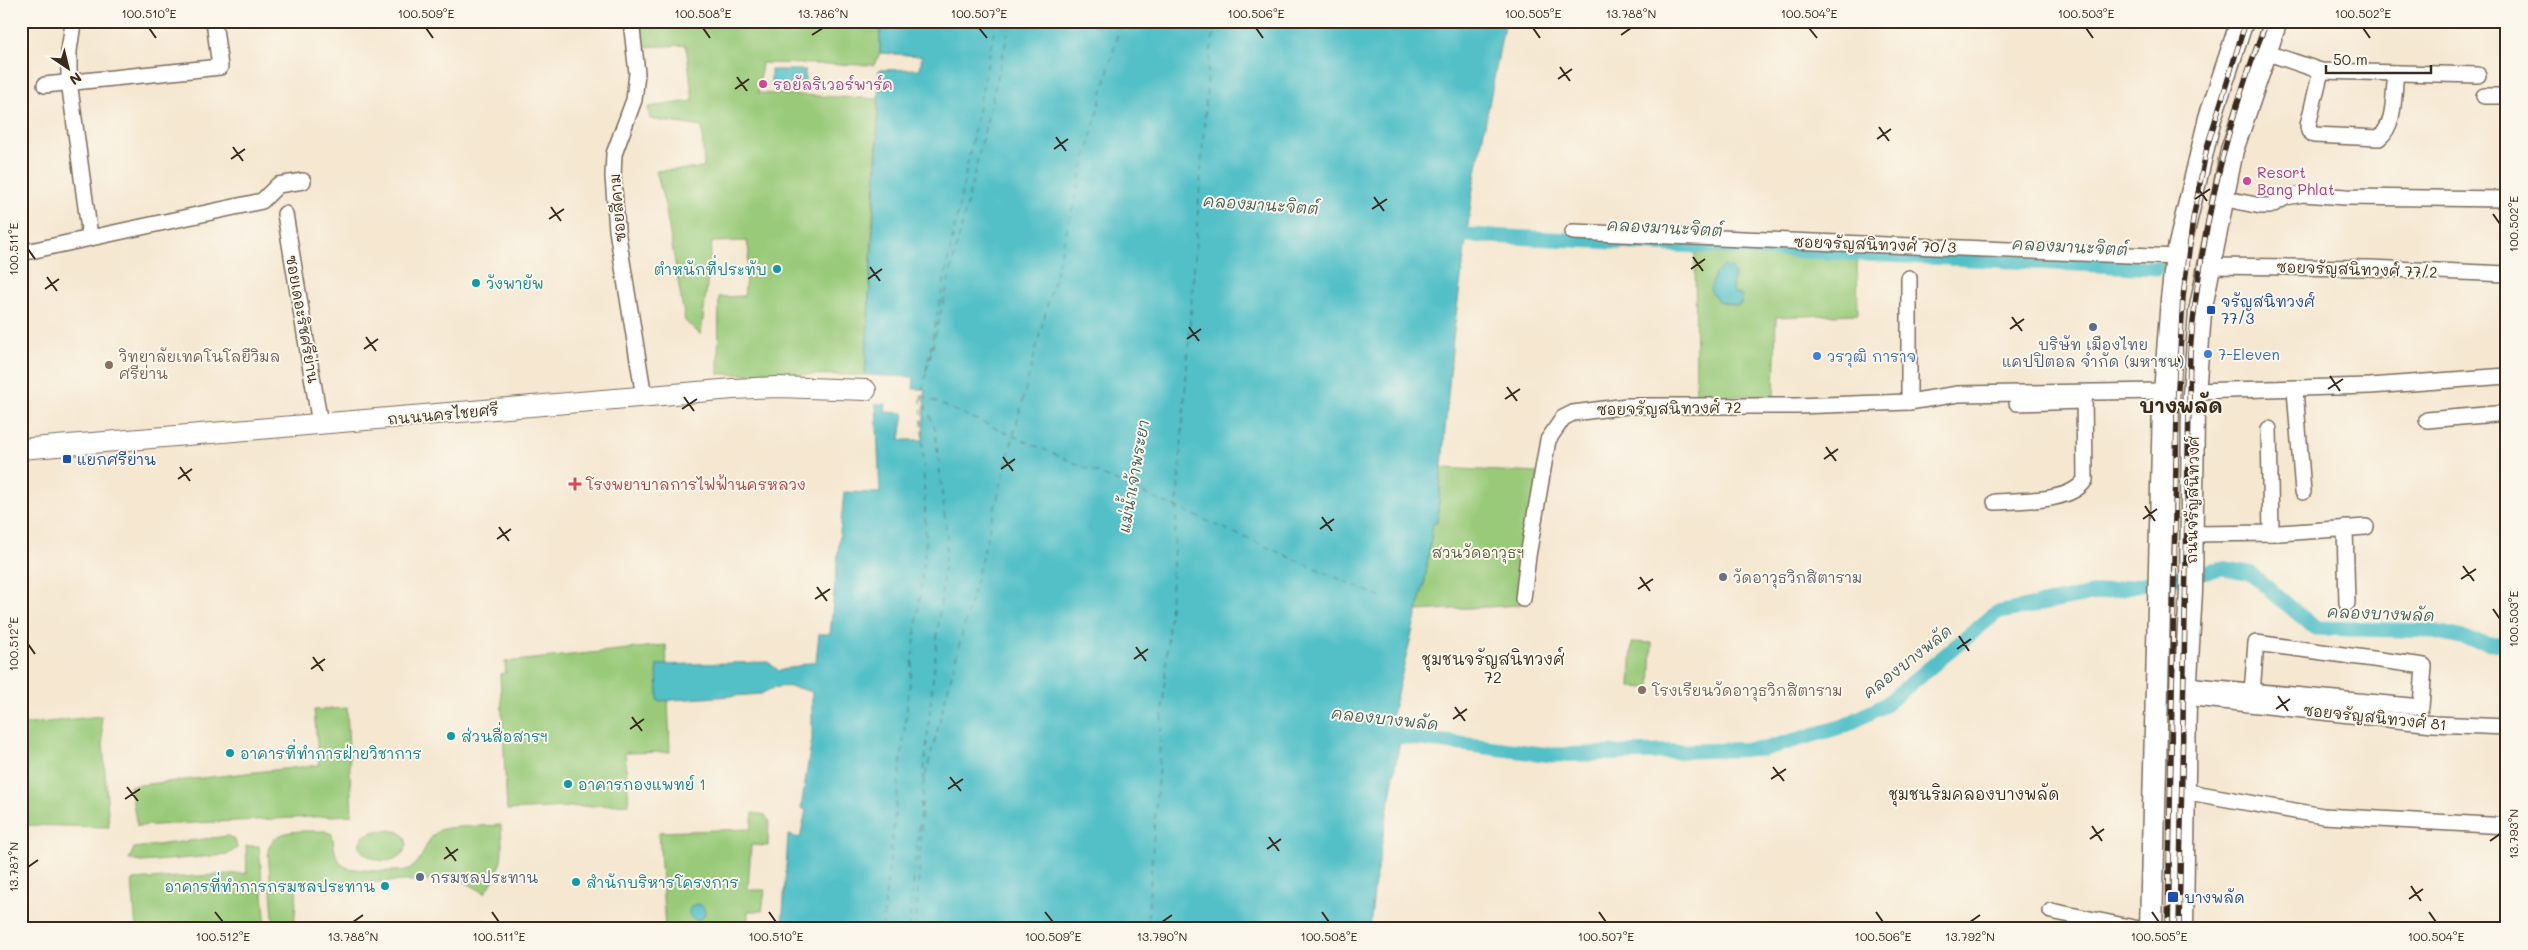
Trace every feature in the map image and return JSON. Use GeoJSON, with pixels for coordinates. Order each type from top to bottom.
{"type":"FeatureCollection","features":[{"type":"Feature","properties":{"kind":"main road","name":"ถนนจรัญสนิทวงศ์"},"geometry":{"type":"LineString","coordinates":[[2151,929],[2158,597],[2161,564],[2165,396],[2177,257],[2210,118],[2242,21]]}},
{"type":"Feature","properties":{"kind":"main road","name":"ถนนจรัญสนิทวงศ์"},"geometry":{"type":"LineString","coordinates":[[2182,929],[2185,691],[2191,591],[2194,391],[2200,312],[2232,150],[2276,21]]}},
{"type":"Feature","properties":{"kind":"main road"},"geometry":{"type":"LineString","coordinates":[[2152,844],[2182,844]]}},
{"type":"Feature","properties":{"kind":"street"},"geometry":{"type":"LineString","coordinates":[[45,85],[69,81],[220,67],[214,21]]}},
{"type":"Feature","properties":{"kind":"street","name":"ซอยสีคาม"},"geometry":{"type":"LineString","coordinates":[[630,21],[637,73],[634,100],[614,154],[613,176],[617,230],[644,397]]}},
{"type":"Feature","properties":{"kind":"street"},"geometry":{"type":"LineString","coordinates":[[73,23],[69,50],[69,81],[90,237]]}},
{"type":"Feature","properties":{"kind":"street"},"geometry":{"type":"LineString","coordinates":[[2265,52],[2321,71],[2478,75]]}},
{"type":"Feature","properties":{"kind":"street"},"geometry":{"type":"LineString","coordinates":[[2321,71],[2308,125],[2309,132],[2314,135],[2379,138],[2386,132],[2390,124],[2396,73]]}},
{"type":"Feature","properties":{"kind":"street"},"geometry":{"type":"LineString","coordinates":[[2484,96],[2507,96]]}},
{"type":"Feature","properties":{"kind":"street"},"geometry":{"type":"LineString","coordinates":[[21,253],[262,200],[278,185],[303,181]]}},
{"type":"Feature","properties":{"kind":"street"},"geometry":{"type":"LineString","coordinates":[[2221,198],[2261,206],[2270,206],[2295,195],[2507,200]]}},
{"type":"Feature","properties":{"kind":"street","name":"ซอยเดอะริชศรีย่าน"},"geometry":{"type":"LineString","coordinates":[[285,214],[320,424]]}},
{"type":"Feature","properties":{"kind":"street","name":"ซอยจรัญสนิทวงศ์ 70/3"},"geometry":{"type":"LineString","coordinates":[[1574,232],[2177,257]]}},
{"type":"Feature","properties":{"kind":"street","name":"ซอยจรัญสนิทวงศ์ 77/2"},"geometry":{"type":"LineString","coordinates":[[2208,266],[2369,268],[2507,274]]}},
{"type":"Feature","properties":{"kind":"street"},"geometry":{"type":"LineString","coordinates":[[1908,278],[1909,402]]}},
{"type":"Feature","properties":{"kind":"street"},"geometry":{"type":"LineString","coordinates":[[2194,391],[2295,390],[2507,376],[2507,383]]}},
{"type":"Feature","properties":{"kind":"street","name":"ถนนนครไชยศรี"},"geometry":{"type":"LineString","coordinates":[[21,449],[777,387],[866,390]]}},
{"type":"Feature","properties":{"kind":"street"},"geometry":{"type":"LineString","coordinates":[[2295,390],[2303,492]]}},
{"type":"Feature","properties":{"kind":"street","name":"ซอยจรัญสนิทวงศ์ 72"},"geometry":{"type":"LineString","coordinates":[[1523,599],[1548,440],[1563,418],[1581,411],[1627,406],[1796,406],[1909,402],[1958,394],[2165,396]]}},
{"type":"Feature","properties":{"kind":"street"},"geometry":{"type":"LineString","coordinates":[[1995,502],[2061,496],[2080,488],[2085,480],[2084,396]]}},
{"type":"Feature","properties":{"kind":"street"},"geometry":{"type":"LineString","coordinates":[[2427,420],[2507,413]]}},
{"type":"Feature","properties":{"kind":"street"},"geometry":{"type":"LineString","coordinates":[[2270,429],[2271,533]]}},
{"type":"Feature","properties":{"kind":"street"},"geometry":{"type":"LineString","coordinates":[[2192,534],[2271,533],[2366,527]]}},
{"type":"Feature","properties":{"kind":"street"},"geometry":{"type":"LineString","coordinates":[[2345,528],[2348,604]]}},
{"type":"Feature","properties":{"kind":"street"},"geometry":{"type":"LineString","coordinates":[[2185,691],[2252,692],[2421,707],[2424,666],[2256,643],[2252,692]]}},
{"type":"Feature","properties":{"kind":"street","name":"ซอยจรัญสนิทวงศ์ 81"},"geometry":{"type":"LineString","coordinates":[[2185,691],[2433,724],[2507,727]]}},
{"type":"Feature","properties":{"kind":"street"},"geometry":{"type":"LineString","coordinates":[[2183,791],[2323,816],[2507,826]]}},
{"type":"Feature","properties":{"kind":"street"},"geometry":{"type":"LineString","coordinates":[[2051,911],[2139,929]]}},
{"type":"Feature","properties":{"kind":"green space"},"geometry":{"type":"Polygon","coordinates":[[[641,21],[880,21],[880,53],[874,65],[762,63],[758,93],[879,99],[865,375],[718,374],[719,297],[744,296],[749,252],[747,241],[712,242],[701,335],[685,321],[665,205],[656,171],[704,168],[702,127],[650,119],[648,107],[693,101],[686,45],[643,47],[641,21]]]}},
{"type":"Feature","properties":{"kind":"green space"},"geometry":{"type":"Polygon","coordinates":[[[1695,249],[1857,258],[1858,314],[1776,317],[1774,396],[1696,396],[1695,249]]]}},
{"type":"Feature","properties":{"kind":"green space","name":"สวนวัดอาวุธฯ"},"geometry":{"type":"Polygon","coordinates":[[[1442,468],[1538,473],[1520,605],[1417,611],[1425,580],[1433,523],[1437,523],[1442,468]]]}},
{"type":"Feature","properties":{"kind":"green space"},"geometry":{"type":"Polygon","coordinates":[[[1632,642],[1652,643],[1650,688],[1630,687],[1632,642]]]}},
{"type":"Feature","properties":{"kind":"green space"},"geometry":{"type":"Polygon","coordinates":[[[666,645],[670,752],[625,753],[629,804],[507,810],[500,674],[506,673],[505,662],[666,645]]]}},
{"type":"Feature","properties":{"kind":"green space"},"geometry":{"type":"Polygon","coordinates":[[[347,708],[352,815],[137,826],[130,786],[319,765],[314,710],[347,708]]]}},
{"type":"Feature","properties":{"kind":"green space"},"geometry":{"type":"Polygon","coordinates":[[[101,716],[109,827],[21,825],[21,725],[101,716]]]}},
{"type":"Feature","properties":{"kind":"green space"},"geometry":{"type":"Polygon","coordinates":[[[753,813],[765,815],[769,821],[768,846],[751,845],[748,890],[765,890],[762,911],[748,911],[748,929],[665,929],[659,832],[751,829],[753,813]]]}},
{"type":"Feature","properties":{"kind":"green space"},"geometry":{"type":"Polygon","coordinates":[[[501,825],[501,860],[496,876],[485,893],[459,879],[297,885],[294,929],[274,929],[268,851],[276,837],[299,831],[325,831],[332,834],[336,856],[344,866],[366,870],[396,871],[409,869],[414,866],[422,856],[431,838],[440,830],[501,825]]]}},
{"type":"Feature","properties":{"kind":"green space"},"geometry":{"type":"Polygon","coordinates":[[[388,830],[401,833],[405,838],[407,845],[398,857],[392,860],[378,860],[364,853],[359,848],[362,839],[369,833],[388,830]]]}},
{"type":"Feature","properties":{"kind":"green space"},"geometry":{"type":"Polygon","coordinates":[[[228,836],[235,840],[237,848],[227,855],[142,862],[129,860],[134,848],[228,836]]]}},
{"type":"Feature","properties":{"kind":"green space"},"geometry":{"type":"Polygon","coordinates":[[[246,846],[259,846],[266,929],[136,929],[132,880],[247,873],[246,846]]]}},
{"type":"Feature","properties":{"kind":"green space"},"geometry":{"type":"Polygon","coordinates":[[[487,920],[487,929],[320,929],[487,920]]]}},
{"type":"Feature","properties":{"kind":"water","name":"แม่น้ำเจ้าพระยา"},"geometry":{"type":"Polygon","coordinates":[[[880,21],[1505,21],[1473,188],[1453,338],[1437,523],[1433,523],[1425,580],[1390,722],[1402,729],[1375,881],[1370,929],[782,929],[788,835],[800,838],[806,810],[801,808],[812,739],[812,692],[799,688],[780,687],[761,694],[658,701],[657,665],[768,662],[779,671],[816,661],[819,634],[830,634],[844,492],[880,493],[876,404],[886,404],[885,412],[904,413],[900,440],[923,440],[925,389],[913,389],[914,377],[865,375],[877,159],[879,70],[920,69],[922,56],[880,53],[880,21]]]}},
{"type":"Feature","properties":{"kind":"water"},"geometry":{"type":"Polygon","coordinates":[[[771,70],[805,70],[805,86],[771,85],[771,70]]]}},
{"type":"Feature","properties":{"kind":"water"},"geometry":{"type":"Polygon","coordinates":[[[1724,266],[1732,269],[1735,276],[1732,284],[1734,293],[1742,296],[1742,303],[1737,306],[1718,301],[1710,290],[1715,274],[1724,266]]]}},
{"type":"Feature","properties":{"kind":"water"},"geometry":{"type":"Polygon","coordinates":[[[694,904],[700,904],[705,909],[703,918],[694,920],[689,915],[689,909],[694,904]]]}},
{"type":"Feature","properties":{"kind":"waterway","name":"คลองมานะจิตต์"},"geometry":{"type":"LineString","coordinates":[[1447,234],[2157,268]]}},
{"type":"Feature","properties":{"kind":"waterway","name":"คลองบางพลัด"},"geometry":{"type":"LineString","coordinates":[[1380,734],[1551,755],[1764,749],[1844,726],[1885,705],[1996,613],[2223,568],[2250,573],[2315,628],[2433,631],[2490,644],[2507,643]]}},
{"type":"Feature","properties":{"kind":"ferry route"},"geometry":{"type":"LineString","coordinates":[[926,371],[996,21]]}},
{"type":"Feature","properties":{"kind":"ferry route"},"geometry":{"type":"LineString","coordinates":[[923,781],[947,538],[935,428],[921,395],[1011,21]]}},
{"type":"Feature","properties":{"kind":"ferry route"},"geometry":{"type":"LineString","coordinates":[[916,929],[923,785],[1121,21]]}},
{"type":"Feature","properties":{"kind":"ferry route"},"geometry":{"type":"LineString","coordinates":[[1147,929],[1208,71],[1215,21]]}},
{"type":"Feature","properties":{"kind":"ferry route"},"geometry":{"type":"LineString","coordinates":[[922,396],[1383,598]]}},
{"type":"Feature","properties":{"kind":"ferry route"},"geometry":{"type":"LineString","coordinates":[[882,929],[926,541],[921,397]]}},
{"type":"Feature","properties":{"kind":"ferry route"},"geometry":{"type":"LineString","coordinates":[[909,929],[921,800]]}},
{"type":"Feature","properties":{"kind":"railway"},"geometry":{"type":"LineString","coordinates":[[2168,929],[2177,407],[2183,297],[2193,219],[2207,147],[2246,21]]}},
{"type":"Feature","properties":{"kind":"railway"},"geometry":{"type":"LineString","coordinates":[[2179,929],[2190,352],[2194,309],[2207,225],[2226,142],[2238,101],[2267,21]]}},
{"type":"Feature","properties":{"kind":"place","name":"รอยัลริเวอร์พาร์ค"},"geometry":{"type":"Point","coordinates":[763,84]}},
{"type":"Feature","properties":{"kind":"place","name":"Resort Bang Phlat"},"geometry":{"type":"Point","coordinates":[2247,181]}},
{"type":"Feature","properties":{"kind":"place","name":"ตำหนักที่ประทับ"},"geometry":{"type":"Point","coordinates":[777,269]}},
{"type":"Feature","properties":{"kind":"place","name":"วังพายัพ"},"geometry":{"type":"Point","coordinates":[476,283]}},
{"type":"Feature","properties":{"kind":"place","name":"จรัญสนิทวงศ์ 77/3"},"geometry":{"type":"Point","coordinates":[2211,310]}},
{"type":"Feature","properties":{"kind":"place","name":"บริษัท เมืองไทย แคปปิตอล จำกัด (มหาชน)"},"geometry":{"type":"Point","coordinates":[2093,327]}},
{"type":"Feature","properties":{"kind":"place","name":"7-Eleven"},"geometry":{"type":"Point","coordinates":[2208,354]}},
{"type":"Feature","properties":{"kind":"place","name":"วรวุฒิ การาจ"},"geometry":{"type":"Point","coordinates":[1817,356]}},
{"type":"Feature","properties":{"kind":"place","name":"วิทยาลัยเทคโนโลยีวิมล ศรีย่าน"},"geometry":{"type":"Point","coordinates":[109,365]}},
{"type":"Feature","properties":{"kind":"place","name":"แยกศรีย่าน"},"geometry":{"type":"Point","coordinates":[67,459]}},
{"type":"Feature","properties":{"kind":"place","name":"โรงพยาบาลการไฟฟ้านครหลวง"},"geometry":{"type":"Point","coordinates":[575,484]}},
{"type":"Feature","properties":{"kind":"place","name":"วัดอาวุธวิกสิตาราม"},"geometry":{"type":"Point","coordinates":[1723,577]}},
{"type":"Feature","properties":{"kind":"place","name":"โรงเรียนวัดอาวุธวิกสิตาราม"},"geometry":{"type":"Point","coordinates":[1642,690]}},
{"type":"Feature","properties":{"kind":"place","name":"ส่วนสื่อสารฯ"},"geometry":{"type":"Point","coordinates":[451,736]}},
{"type":"Feature","properties":{"kind":"place","name":"อาคารที่ทำการฝ่ายวิชาการ"},"geometry":{"type":"Point","coordinates":[230,753]}},
{"type":"Feature","properties":{"kind":"place","name":"อาคารกองแพทย์ 1"},"geometry":{"type":"Point","coordinates":[568,784]}},
{"type":"Feature","properties":{"kind":"place","name":"กรมชลประทาน"},"geometry":{"type":"Point","coordinates":[420,877]}},
{"type":"Feature","properties":{"kind":"place","name":"สำนักบริหารโครงการ"},"geometry":{"type":"Point","coordinates":[576,882]}},
{"type":"Feature","properties":{"kind":"place","name":"อาคารที่ทำการกรมชลประทาน"},"geometry":{"type":"Point","coordinates":[385,886]}},
{"type":"Feature","properties":{"kind":"place","name":"บางพลัด"},"geometry":{"type":"Point","coordinates":[2173,897]}},
{"type":"Feature","properties":{"kind":"district","name":"บางพลัด"},"geometry":{"type":"Point","coordinates":[2181,405]}},
{"type":"Feature","properties":{"kind":"district","name":"ชุมชนจรัญสนิทวงศ์ 72"},"geometry":{"type":"Point","coordinates":[1493,667]}},
{"type":"Feature","properties":{"kind":"district","name":"ชุมชนริมคลองบางพลัด"},"geometry":{"type":"Point","coordinates":[1974,793]}}]}
